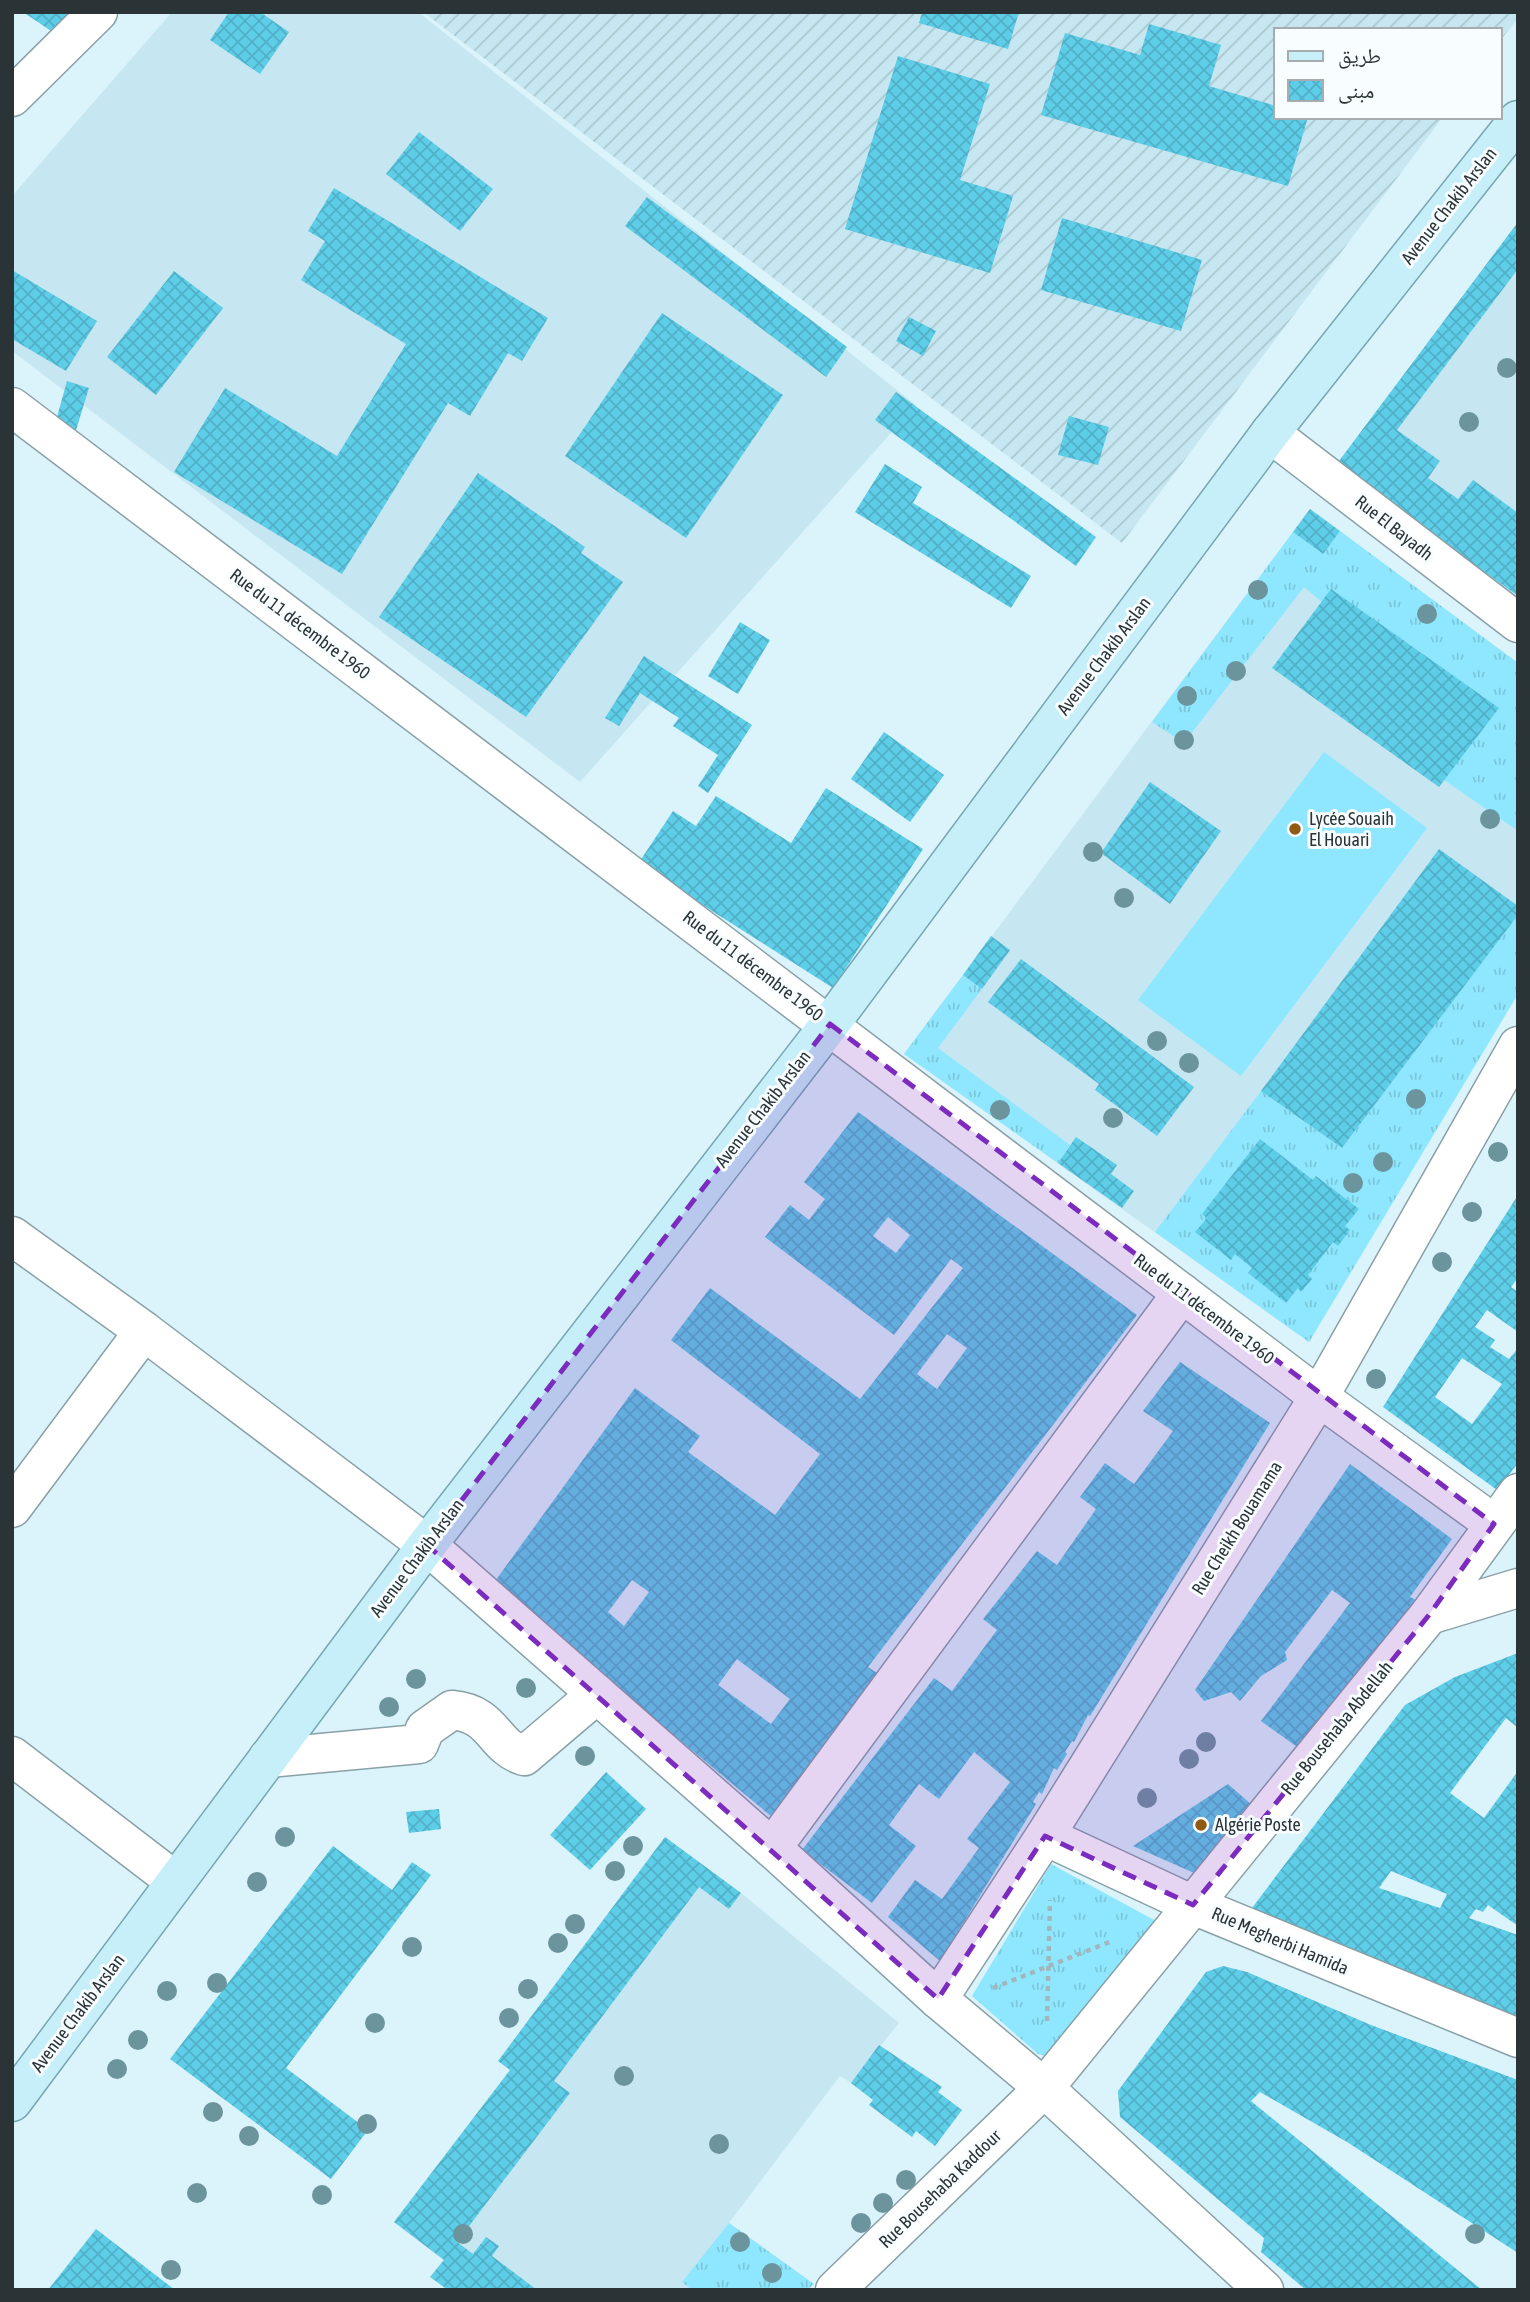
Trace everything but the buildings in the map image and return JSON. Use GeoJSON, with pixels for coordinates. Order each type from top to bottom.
{"type":"FeatureCollection","features":[{"type":"Feature","properties":{"kind":"main road","name":"Avenue Chakib Arslan"},"geometry":{"type":"LineString","coordinates":[[12,2102],[427,1545],[830,1024],[1270,433],[1518,120]]}},
{"type":"Feature","properties":{"kind":"street"},"geometry":{"type":"LineString","coordinates":[[12,97],[99,12]]}},
{"type":"Feature","properties":{"kind":"street","name":"Rue du 11 décembre 1960"},"geometry":{"type":"LineString","coordinates":[[12,407],[1319,1397],[1494,1524]]}},
{"type":"Feature","properties":{"kind":"street","name":"Rue El Bayadh"},"geometry":{"type":"LineString","coordinates":[[1270,433],[1518,624]]}},
{"type":"Feature","properties":{"kind":"street","name":"Rue Cheikh Bouamama"},"geometry":{"type":"LineString","coordinates":[[938,1999],[1045,1836],[1319,1397],[1518,1046]]}},
{"type":"Feature","properties":{"kind":"street"},"geometry":{"type":"LineString","coordinates":[[12,1236],[144,1331],[427,1545],[772,1848],[938,1999],[1044,2088],[1264,2290]]}},
{"type":"Feature","properties":{"kind":"street"},"geometry":{"type":"LineString","coordinates":[[772,1848],[1182,1293]]}},
{"type":"Feature","properties":{"kind":"street"},"geometry":{"type":"LineString","coordinates":[[12,1508],[144,1331]]}},
{"type":"Feature","properties":{"kind":"street","name":"Rue Bousehaba Abdellah"},"geometry":{"type":"LineString","coordinates":[[1044,2088],[1429,1615],[1518,1493]]}},
{"type":"Feature","properties":{"kind":"street"},"geometry":{"type":"LineString","coordinates":[[1429,1615],[1518,1588]]}},
{"type":"Feature","properties":{"kind":"street"},"geometry":{"type":"LineString","coordinates":[[268,1758],[419,1744],[425,1729],[452,1710],[470,1712],[487,1723],[510,1752],[524,1756],[597,1694]]}},
{"type":"Feature","properties":{"kind":"street"},"geometry":{"type":"LineString","coordinates":[[12,1756],[175,1881]]}},
{"type":"Feature","properties":{"kind":"street","name":"Rue Megherbi Hamida"},"geometry":{"type":"LineString","coordinates":[[1045,1836],[1193,1905],[1518,2038]]}},
{"type":"Feature","properties":{"kind":"street","name":"Rue Bousehaba Kaddour"},"geometry":{"type":"LineString","coordinates":[[835,2290],[1044,2088]]}},
{"type":"Feature","properties":{"kind":"path"},"geometry":{"type":"LineString","coordinates":[[1045,1836],[1051,1864],[1047,2031]]}},
{"type":"Feature","properties":{"kind":"path"},"geometry":{"type":"LineString","coordinates":[[938,1999],[972,1996],[1122,1938]]}},
{"type":"Feature","properties":{"kind":"highlighted area"},"geometry":{"type":"Polygon","coordinates":[[[830,1024],[1494,1524],[1429,1615],[1193,1905],[1045,1836],[938,1999],[427,1545],[830,1024]]]}},
{"type":"Feature","properties":{"kind":"shaded area"},"geometry":{"type":"Polygon","coordinates":[[[172,12],[418,12],[916,405],[580,782],[12,351],[12,196],[172,12]]]}},
{"type":"Feature","properties":{"kind":"shaded area"},"geometry":{"type":"Polygon","coordinates":[[[423,12],[1518,12],[1518,18],[1502,38],[1502,28],[1274,28],[1274,119],[1441,119],[1122,543],[423,12]]]}},
{"type":"Feature","properties":{"kind":"shaded area"},"geometry":{"type":"Polygon","coordinates":[[[1518,222],[1518,596],[1336,465],[1518,222]]]}},
{"type":"Feature","properties":{"kind":"shaded area","name":"Lycée Souaih El Houari"},"geometry":{"type":"Polygon","coordinates":[[[1310,509],[1518,663],[1518,994],[1309,1342],[904,1054],[1310,509]]]}},
{"type":"Feature","properties":{"kind":"shaded area"},"geometry":{"type":"Polygon","coordinates":[[[665,1837],[741,1893],[899,2023],[851,2083],[840,2076],[729,2223],[814,2284],[807,2290],[448,2290],[430,2277],[444,2259],[394,2222],[510,2070],[498,2061],[665,1837]]]}},
{"type":"Feature","properties":{"kind":"green space"},"geometry":{"type":"Polygon","coordinates":[[[1340,531],[1518,663],[1518,831],[1444,780],[1322,602],[1304,587],[1184,743],[1152,722],[1293,532],[1323,554],[1340,531]]]}},
{"type":"Feature","properties":{"kind":"green space"},"geometry":{"type":"Polygon","coordinates":[[[1324,752],[1427,828],[1241,1076],[1138,1000],[1324,752]]]}},
{"type":"Feature","properties":{"kind":"green space"},"geometry":{"type":"Polygon","coordinates":[[[1518,915],[1518,994],[1309,1342],[1155,1232],[1261,1091],[1342,1148],[1518,915]]]}},
{"type":"Feature","properties":{"kind":"green space"},"geometry":{"type":"Polygon","coordinates":[[[963,975],[982,989],[938,1048],[1070,1145],[1058,1163],[904,1054],[963,975]]]}},
{"type":"Feature","properties":{"kind":"green space"},"geometry":{"type":"Polygon","coordinates":[[[1051,1864],[1156,1921],[1046,2056],[1038,2054],[972,1996],[1051,1864]]]}},
{"type":"Feature","properties":{"kind":"green space"},"geometry":{"type":"Polygon","coordinates":[[[729,2223],[814,2284],[807,2290],[692,2290],[682,2282],[729,2223]]]}},
{"type":"Feature","properties":{"kind":"place","name":"Lycée Souaih El Houari"},"geometry":{"type":"Point","coordinates":[1295,829]}},
{"type":"Feature","properties":{"kind":"place","name":"Algérie Poste"},"geometry":{"type":"Point","coordinates":[1201,1825]}}]}
